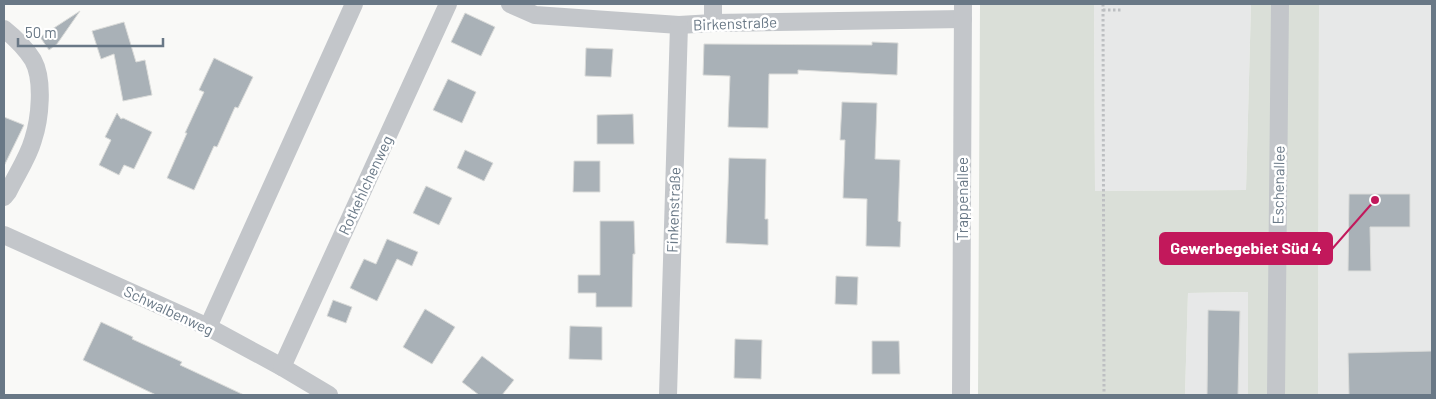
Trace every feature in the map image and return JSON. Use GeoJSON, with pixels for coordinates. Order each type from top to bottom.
{"type":"FeatureCollection","features":[{"type":"Feature","properties":{"kind":"street"},"geometry":{"type":"LineString","coordinates":[[208,327],[354,4]]}},
{"type":"Feature","properties":{"kind":"street","name":"Rotkehlchenweg"},"geometry":{"type":"LineString","coordinates":[[282,367],[448,4]]}},
{"type":"Feature","properties":{"kind":"street","name":"Birkenstraße"},"geometry":{"type":"LineString","coordinates":[[510,4],[535,15],[679,25],[963,11]]}},
{"type":"Feature","properties":{"kind":"street"},"geometry":{"type":"LineString","coordinates":[[713,4],[713,23]]}},
{"type":"Feature","properties":{"kind":"street","name":"Eschenallee"},"geometry":{"type":"LineString","coordinates":[[1276,395],[1280,4]]}},
{"type":"Feature","properties":{"kind":"street","name":"Trappenallee"},"geometry":{"type":"LineString","coordinates":[[961,395],[963,11]]}},
{"type":"Feature","properties":{"kind":"street","name":"Finkenstraße"},"geometry":{"type":"LineString","coordinates":[[668,395],[679,25]]}},
{"type":"Feature","properties":{"kind":"street"},"geometry":{"type":"LineString","coordinates":[[4,29],[12,35],[33,60],[38,80],[40,104],[33,140],[4,197]]}},
{"type":"Feature","properties":{"kind":"street","name":"Schwalbenweg"},"geometry":{"type":"LineString","coordinates":[[4,235],[208,327],[329,395]]}},
{"type":"Feature","properties":{"kind":"path"},"geometry":{"type":"LineString","coordinates":[[1103,4],[1104,395]]}},
{"type":"Feature","properties":{"kind":"path"},"geometry":{"type":"LineString","coordinates":[[1103,10],[1121,10]]}},
{"type":"Feature","properties":{"kind":"shaded area"},"geometry":{"type":"Polygon","coordinates":[[[980,4],[1094,4],[1095,191],[1246,190],[1251,4],[1319,4],[1318,395],[1248,395],[1248,292],[1188,293],[1185,395],[978,395],[980,4]]]}},
{"type":"Feature","properties":{"kind":"shaded area"},"geometry":{"type":"Polygon","coordinates":[[[1094,4],[1251,4],[1246,190],[1095,191],[1094,4]]]}},
{"type":"Feature","properties":{"kind":"shaded area"},"geometry":{"type":"Polygon","coordinates":[[[1319,4],[1432,4],[1432,395],[1318,395],[1319,4]]]}},
{"type":"Feature","properties":{"kind":"shaded area"},"geometry":{"type":"Polygon","coordinates":[[[1248,292],[1248,395],[1185,395],[1188,293],[1248,292]]]}},
{"type":"Feature","properties":{"kind":"building"},"geometry":{"type":"Polygon","coordinates":[[[80,11],[57,44],[49,50],[40,37],[80,11]]]}},
{"type":"Feature","properties":{"kind":"building"},"geometry":{"type":"Polygon","coordinates":[[[465,13],[495,27],[481,56],[451,42],[465,13]]]}},
{"type":"Feature","properties":{"kind":"building"},"geometry":{"type":"Polygon","coordinates":[[[124,22],[136,62],[145,60],[152,95],[123,101],[114,54],[101,59],[92,31],[124,22]]]}},
{"type":"Feature","properties":{"kind":"building"},"geometry":{"type":"Polygon","coordinates":[[[872,42],[898,43],[897,75],[798,70],[798,74],[769,74],[768,128],[728,127],[730,76],[703,75],[704,44],[872,45],[872,42]]]}},
{"type":"Feature","properties":{"kind":"building"},"geometry":{"type":"Polygon","coordinates":[[[586,48],[613,49],[611,77],[585,76],[586,48]]]}},
{"type":"Feature","properties":{"kind":"building"},"geometry":{"type":"Polygon","coordinates":[[[214,58],[253,77],[238,108],[235,107],[217,147],[214,146],[194,190],[167,178],[204,92],[199,90],[214,58]]]}},
{"type":"Feature","properties":{"kind":"building"},"geometry":{"type":"Polygon","coordinates":[[[448,79],[476,92],[462,123],[433,110],[448,79]]]}},
{"type":"Feature","properties":{"kind":"building"},"geometry":{"type":"Polygon","coordinates":[[[842,102],[877,103],[875,159],[900,160],[898,221],[901,222],[900,247],[866,246],[867,199],[843,198],[845,140],[840,140],[842,102]]]}},
{"type":"Feature","properties":{"kind":"building"},"geometry":{"type":"Polygon","coordinates":[[[117,113],[121,119],[123,118],[152,132],[134,169],[124,165],[119,175],[99,165],[111,140],[105,137],[117,113]]]}},
{"type":"Feature","properties":{"kind":"building"},"geometry":{"type":"Polygon","coordinates":[[[633,114],[634,144],[597,144],[597,115],[633,114]]]}},
{"type":"Feature","properties":{"kind":"building"},"geometry":{"type":"Polygon","coordinates":[[[4,117],[24,125],[4,166],[4,117]]]}},
{"type":"Feature","properties":{"kind":"building"},"geometry":{"type":"Polygon","coordinates":[[[465,150],[493,163],[484,181],[457,168],[465,150]]]}},
{"type":"Feature","properties":{"kind":"building"},"geometry":{"type":"Polygon","coordinates":[[[729,158],[766,159],[765,219],[768,219],[768,245],[726,243],[729,158]]]}},
{"type":"Feature","properties":{"kind":"building"},"geometry":{"type":"Polygon","coordinates":[[[574,161],[600,161],[600,192],[573,192],[574,161]]]}},
{"type":"Feature","properties":{"kind":"building"},"geometry":{"type":"Polygon","coordinates":[[[426,186],[452,198],[439,225],[413,213],[426,186]]]}},
{"type":"Feature","properties":{"kind":"building"},"geometry":{"type":"Polygon","coordinates":[[[1349,194],[1410,194],[1410,227],[1370,227],[1371,271],[1348,271],[1349,194]]]}},
{"type":"Feature","properties":{"kind":"building"},"geometry":{"type":"Polygon","coordinates":[[[600,221],[634,221],[635,254],[633,254],[632,307],[596,307],[596,293],[578,293],[578,275],[600,275],[600,221]]]}},
{"type":"Feature","properties":{"kind":"building"},"geometry":{"type":"Polygon","coordinates":[[[387,239],[418,252],[412,266],[397,259],[377,301],[350,288],[364,259],[376,264],[387,239]]]}},
{"type":"Feature","properties":{"kind":"building"},"geometry":{"type":"Polygon","coordinates":[[[836,276],[858,277],[857,305],[835,304],[836,276]]]}},
{"type":"Feature","properties":{"kind":"building"},"geometry":{"type":"Polygon","coordinates":[[[333,300],[352,307],[346,323],[327,316],[333,300]]]}},
{"type":"Feature","properties":{"kind":"building"},"geometry":{"type":"Polygon","coordinates":[[[425,309],[455,327],[432,364],[403,347],[425,309]]]}},
{"type":"Feature","properties":{"kind":"building"},"geometry":{"type":"Polygon","coordinates":[[[1208,310],[1240,311],[1238,395],[1207,395],[1208,310]]]}},
{"type":"Feature","properties":{"kind":"building"},"geometry":{"type":"Polygon","coordinates":[[[101,322],[133,337],[132,339],[182,362],[180,365],[244,395],[156,395],[83,360],[101,322]]]}},
{"type":"Feature","properties":{"kind":"building"},"geometry":{"type":"Polygon","coordinates":[[[570,326],[602,327],[602,360],[569,359],[570,326]]]}},
{"type":"Feature","properties":{"kind":"building"},"geometry":{"type":"Polygon","coordinates":[[[735,339],[762,340],[761,379],[734,378],[735,339]]]}},
{"type":"Feature","properties":{"kind":"building"},"geometry":{"type":"Polygon","coordinates":[[[872,341],[899,341],[900,374],[872,374],[872,341]]]}},
{"type":"Feature","properties":{"kind":"building"},"geometry":{"type":"Polygon","coordinates":[[[1432,351],[1432,395],[1349,395],[1348,353],[1432,351]]]}},
{"type":"Feature","properties":{"kind":"building"},"geometry":{"type":"Polygon","coordinates":[[[482,356],[514,380],[502,395],[479,395],[462,382],[482,356]]]}},
{"type":"Feature","properties":{"kind":"place","name":"Gewerbegebiet Süd 4"},"geometry":{"type":"Point","coordinates":[1375,200]}}]}
